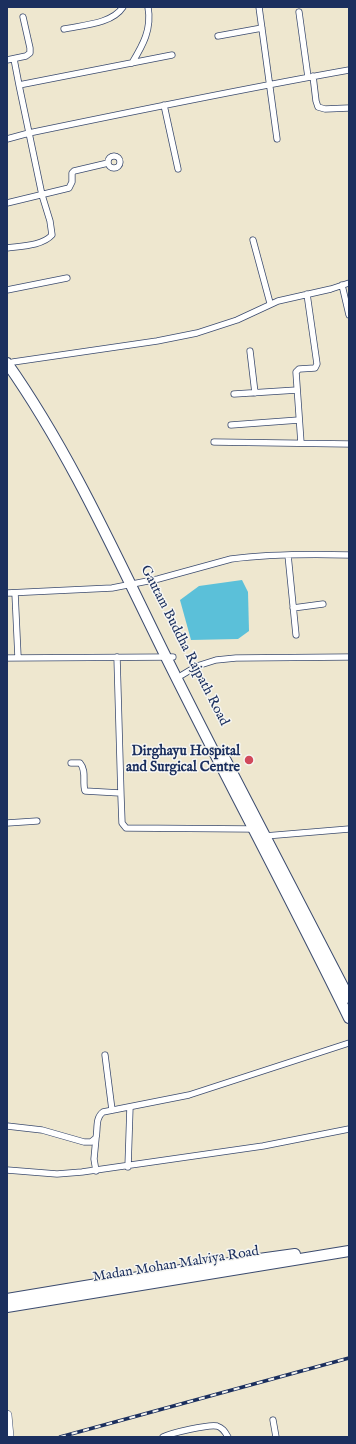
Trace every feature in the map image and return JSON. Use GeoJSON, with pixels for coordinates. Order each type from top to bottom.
{"type":"FeatureCollection","features":[{"type":"Feature","properties":{"kind":"highway","name":"Gautam Buddha Rajpath Road"},"geometry":{"type":"LineString","coordinates":[[9,360],[57,430],[170,657],[182,675],[349,998]]}},
{"type":"Feature","properties":{"kind":"highway"},"geometry":{"type":"LineString","coordinates":[[170,657],[252,829],[349,1018]]}},
{"type":"Feature","properties":{"kind":"highway"},"geometry":{"type":"LineString","coordinates":[[7,1299],[349,1245]]}},
{"type":"Feature","properties":{"kind":"highway","name":"Madan Mohan Malviya Road"},"geometry":{"type":"LineString","coordinates":[[7,1307],[349,1251]]}},
{"type":"Feature","properties":{"kind":"main road"},"geometry":{"type":"LineString","coordinates":[[7,1415],[9,1437]]}},
{"type":"Feature","properties":{"kind":"street"},"geometry":{"type":"LineString","coordinates":[[64,29],[109,19],[116,15],[123,7]]}},
{"type":"Feature","properties":{"kind":"street"},"geometry":{"type":"LineString","coordinates":[[132,63],[141,48],[148,31],[148,7]]}},
{"type":"Feature","properties":{"kind":"street"},"geometry":{"type":"LineString","coordinates":[[259,7],[277,139]]}},
{"type":"Feature","properties":{"kind":"street"},"geometry":{"type":"LineString","coordinates":[[299,12],[318,107],[325,110],[349,108]]}},
{"type":"Feature","properties":{"kind":"street"},"geometry":{"type":"LineString","coordinates":[[7,60],[28,55],[30,51],[24,17]]}},
{"type":"Feature","properties":{"kind":"street"},"geometry":{"type":"LineString","coordinates":[[218,36],[262,28]]}},
{"type":"Feature","properties":{"kind":"street"},"geometry":{"type":"LineString","coordinates":[[19,85],[172,55]]}},
{"type":"Feature","properties":{"kind":"street"},"geometry":{"type":"LineString","coordinates":[[7,248],[39,242],[49,238],[52,234],[28,133],[14,59]]}},
{"type":"Feature","properties":{"kind":"street"},"geometry":{"type":"LineString","coordinates":[[7,138],[164,105],[349,70]]}},
{"type":"Feature","properties":{"kind":"street"},"geometry":{"type":"LineString","coordinates":[[164,105],[178,169]]}},
{"type":"Feature","properties":{"kind":"street"},"geometry":{"type":"LineString","coordinates":[[7,203],[69,188],[72,182],[72,173],[108,163]]}},
{"type":"Feature","properties":{"kind":"street"},"geometry":{"type":"LineString","coordinates":[[253,240],[270,303]]}},
{"type":"Feature","properties":{"kind":"street"},"geometry":{"type":"LineString","coordinates":[[7,290],[67,278]]}},
{"type":"Feature","properties":{"kind":"street"},"geometry":{"type":"LineString","coordinates":[[9,360],[157,341],[197,333],[237,320],[270,303],[349,283]]}},
{"type":"Feature","properties":{"kind":"street"},"geometry":{"type":"LineString","coordinates":[[342,285],[349,315]]}},
{"type":"Feature","properties":{"kind":"street"},"geometry":{"type":"LineString","coordinates":[[301,443],[296,370],[315,368],[317,364],[307,294]]}},
{"type":"Feature","properties":{"kind":"street"},"geometry":{"type":"LineString","coordinates":[[250,351],[255,392]]}},
{"type":"Feature","properties":{"kind":"street"},"geometry":{"type":"LineString","coordinates":[[234,394],[297,390]]}},
{"type":"Feature","properties":{"kind":"street"},"geometry":{"type":"LineString","coordinates":[[231,424],[300,420]]}},
{"type":"Feature","properties":{"kind":"street"},"geometry":{"type":"LineString","coordinates":[[214,442],[349,444]]}},
{"type":"Feature","properties":{"kind":"street"},"geometry":{"type":"LineString","coordinates":[[7,594],[112,588],[134,584],[231,559],[267,555],[349,555]]}},
{"type":"Feature","properties":{"kind":"street"},"geometry":{"type":"LineString","coordinates":[[288,555],[296,635]]}},
{"type":"Feature","properties":{"kind":"street"},"geometry":{"type":"LineString","coordinates":[[15,593],[18,657]]}},
{"type":"Feature","properties":{"kind":"street"},"geometry":{"type":"LineString","coordinates":[[293,608],[323,604]]}},
{"type":"Feature","properties":{"kind":"street"},"geometry":{"type":"LineString","coordinates":[[182,675],[197,666],[216,660],[236,658],[349,656]]}},
{"type":"Feature","properties":{"kind":"street"},"geometry":{"type":"LineString","coordinates":[[117,657],[122,824],[126,828],[252,829]]}},
{"type":"Feature","properties":{"kind":"street"},"geometry":{"type":"LineString","coordinates":[[7,658],[170,657]]}},
{"type":"Feature","properties":{"kind":"street"},"geometry":{"type":"LineString","coordinates":[[71,763],[80,763],[84,769],[83,787],[85,791],[117,792],[120,793],[121,796]]}},
{"type":"Feature","properties":{"kind":"street"},"geometry":{"type":"LineString","coordinates":[[7,823],[37,821]]}},
{"type":"Feature","properties":{"kind":"street"},"geometry":{"type":"LineString","coordinates":[[264,836],[349,829]]}},
{"type":"Feature","properties":{"kind":"street"},"geometry":{"type":"LineString","coordinates":[[96,1170],[94,1159],[96,1138],[99,1115],[103,1112],[189,1095],[349,1043]]}},
{"type":"Feature","properties":{"kind":"street"},"geometry":{"type":"LineString","coordinates":[[105,1055],[112,1110]]}},
{"type":"Feature","properties":{"kind":"street"},"geometry":{"type":"LineString","coordinates":[[128,1167],[130,1106]]}},
{"type":"Feature","properties":{"kind":"street"},"geometry":{"type":"LineString","coordinates":[[7,1126],[42,1130],[84,1142],[91,1142],[96,1138]]}},
{"type":"Feature","properties":{"kind":"street"},"geometry":{"type":"LineString","coordinates":[[7,1170],[57,1174],[128,1167],[263,1146],[349,1129]]}},
{"type":"Feature","properties":{"kind":"street"},"geometry":{"type":"LineString","coordinates":[[273,1420],[276,1437]]}},
{"type":"Feature","properties":{"kind":"street"},"geometry":{"type":"LineString","coordinates":[[163,1437],[192,1429],[215,1425],[223,1429],[228,1437]]}},
{"type":"Feature","properties":{"kind":"water"},"geometry":{"type":"Polygon","coordinates":[[[242,580],[248,592],[249,631],[238,639],[191,640],[180,600],[199,586],[242,580]]]}},
{"type":"Feature","properties":{"kind":"railway"},"geometry":{"type":"LineString","coordinates":[[60,1437],[349,1358]]}},
{"type":"Feature","properties":{"kind":"place","name":"Dirghayu Hospital and Surgical Centre"},"geometry":{"type":"Point","coordinates":[249,760]}}]}
